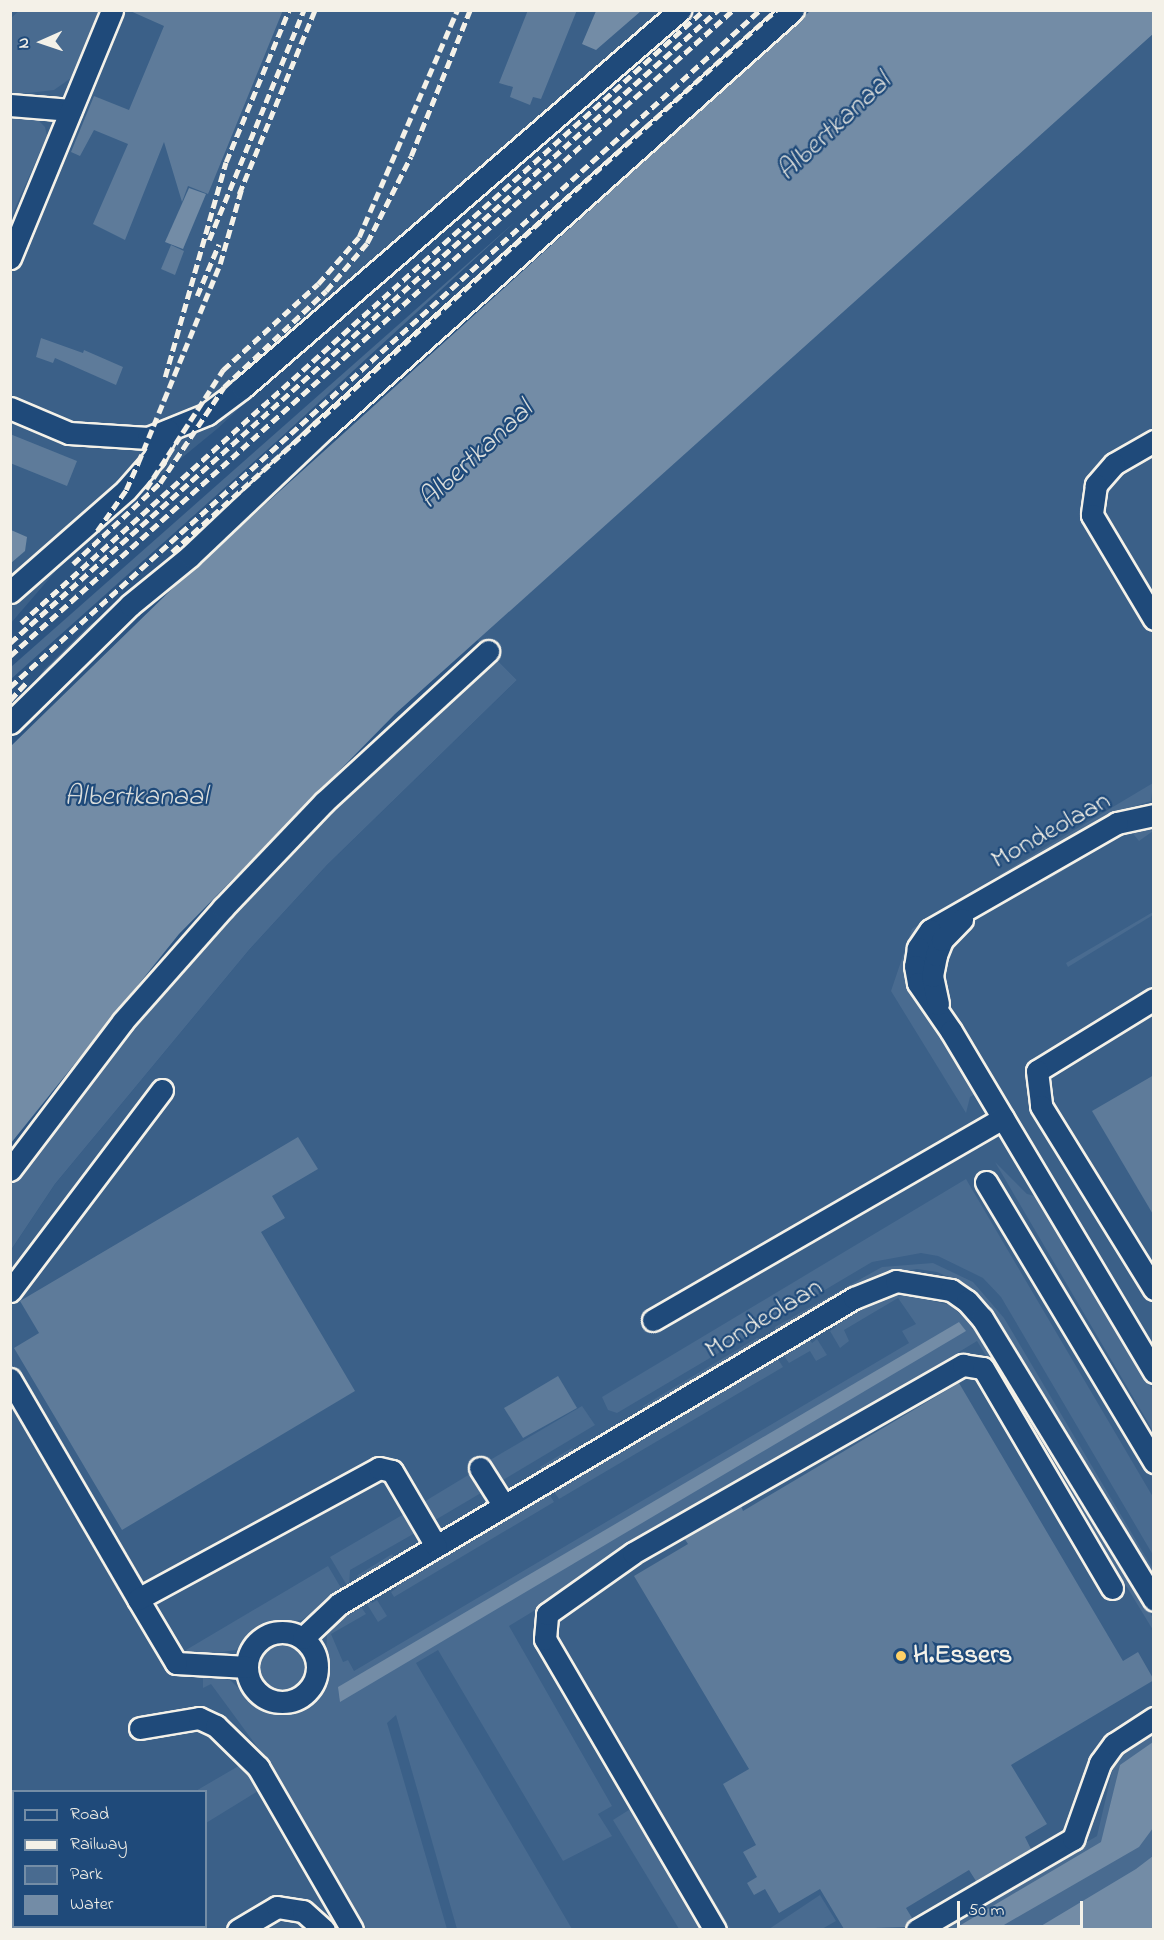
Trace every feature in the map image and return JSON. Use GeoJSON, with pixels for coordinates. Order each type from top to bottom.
{"type":"FeatureCollection","features":[{"type":"Feature","properties":{"kind":"street"},"geometry":{"type":"LineString","coordinates":[[10,258],[112,10]]}},
{"type":"Feature","properties":{"kind":"street"},"geometry":{"type":"LineString","coordinates":[[10,408],[69,434],[148,438],[207,414],[242,388],[680,10]]}},
{"type":"Feature","properties":{"kind":"street"},"geometry":{"type":"LineString","coordinates":[[10,723],[130,605],[190,556],[324,429],[792,10]]}},
{"type":"Feature","properties":{"kind":"street"},"geometry":{"type":"LineString","coordinates":[[10,105],[71,110]]}},
{"type":"Feature","properties":{"kind":"street"},"geometry":{"type":"LineString","coordinates":[[10,592],[126,490],[154,458],[168,430]]}},
{"type":"Feature","properties":{"kind":"street"},"geometry":{"type":"LineString","coordinates":[[1154,441],[1114,464],[1096,485],[1092,515],[1154,620]]}},
{"type":"Feature","properties":{"kind":"street"},"geometry":{"type":"LineString","coordinates":[[10,1170],[123,1021],[223,908],[324,802],[488,651]]}},
{"type":"Feature","properties":{"kind":"street","name":"Mondeolaan"},"geometry":{"type":"LineString","coordinates":[[1003,1118],[941,1016],[932,976],[936,955],[946,935],[978,903],[1117,823],[1154,815]]}},
{"type":"Feature","properties":{"kind":"street"},"geometry":{"type":"LineString","coordinates":[[1154,999],[1037,1071],[1041,1106],[1154,1289]]}},
{"type":"Feature","properties":{"kind":"street"},"geometry":{"type":"LineString","coordinates":[[10,1291],[162,1090]]}},
{"type":"Feature","properties":{"kind":"street"},"geometry":{"type":"LineString","coordinates":[[653,1320],[1003,1118],[1154,1372]]}},
{"type":"Feature","properties":{"kind":"street"},"geometry":{"type":"LineString","coordinates":[[986,1182],[1154,1462]]}},
{"type":"Feature","properties":{"kind":"street","name":"Mondeolaan"},"geometry":{"type":"LineString","coordinates":[[303,1638],[339,1604],[870,1290],[896,1281],[916,1281],[951,1290],[967,1301],[987,1325],[1154,1600]]}},
{"type":"Feature","properties":{"kind":"street"},"geometry":{"type":"LineString","coordinates":[[715,1929],[545,1639],[547,1614],[633,1553],[963,1365],[983,1368],[1112,1587]]}},
{"type":"Feature","properties":{"kind":"street"},"geometry":{"type":"LineString","coordinates":[[10,1378],[176,1663],[247,1667]]}},
{"type":"Feature","properties":{"kind":"street"},"geometry":{"type":"LineString","coordinates":[[138,1599],[379,1468],[392,1471],[436,1546]]}},
{"type":"Feature","properties":{"kind":"street"},"geometry":{"type":"LineString","coordinates":[[480,1468],[504,1506]]}},
{"type":"Feature","properties":{"kind":"street"},"geometry":{"type":"LineString","coordinates":[[285,1632],[303,1638],[315,1655],[316,1675],[298,1699],[268,1700],[252,1686],[247,1667],[252,1648],[266,1636],[285,1632]]}},
{"type":"Feature","properties":{"kind":"street"},"geometry":{"type":"LineString","coordinates":[[140,1728],[199,1718],[216,1726],[258,1767],[352,1929]]}},
{"type":"Feature","properties":{"kind":"street"},"geometry":{"type":"LineString","coordinates":[[917,1929],[1073,1839],[1100,1763],[1114,1744],[1154,1718]]}},
{"type":"Feature","properties":{"kind":"street"},"geometry":{"type":"LineString","coordinates":[[238,1929],[277,1907],[303,1911],[324,1929]]}},
{"type":"Feature","properties":{"kind":"shaded area"},"geometry":{"type":"Polygon","coordinates":[[[11,11],[685,11],[355,300],[217,429],[85,537],[11,623],[11,11]]]}},
{"type":"Feature","properties":{"kind":"shaded area"},"geometry":{"type":"Polygon","coordinates":[[[1153,34],[1153,1929],[11,1930],[11,1250],[55,1184],[249,950],[327,865],[517,680],[477,640],[1153,34]]]}},
{"type":"Feature","properties":{"kind":"green space"},"geometry":{"type":"Polygon","coordinates":[[[19,11],[101,11],[82,61],[71,78],[54,90],[11,95],[11,18],[19,11]]]}},
{"type":"Feature","properties":{"kind":"green space"},"geometry":{"type":"Polygon","coordinates":[[[35,117],[45,127],[47,136],[11,217],[11,118],[35,117]]]}},
{"type":"Feature","properties":{"kind":"green space"},"geometry":{"type":"Polygon","coordinates":[[[517,220],[277,441],[11,679],[11,667],[517,220]]]}},
{"type":"Feature","properties":{"kind":"green space"},"geometry":{"type":"Polygon","coordinates":[[[174,562],[11,713],[44,670],[90,625],[174,562]]]}},
{"type":"Feature","properties":{"kind":"green space"},"geometry":{"type":"Polygon","coordinates":[[[492,655],[517,680],[327,865],[249,950],[55,1184],[11,1250],[11,1181],[95,1064],[292,845],[492,655]]]}},
{"type":"Feature","properties":{"kind":"green space"},"geometry":{"type":"Polygon","coordinates":[[[1153,783],[1151,801],[1119,811],[1002,881],[999,875],[1153,783]]]}},
{"type":"Feature","properties":{"kind":"green space"},"geometry":{"type":"Polygon","coordinates":[[[1135,826],[1153,831],[1139,841],[1130,830],[1046,881],[1043,877],[1122,830],[1135,826]]]}},
{"type":"Feature","properties":{"kind":"green space"},"geometry":{"type":"Polygon","coordinates":[[[1153,912],[1153,915],[1068,967],[1066,963],[1153,912]]]}},
{"type":"Feature","properties":{"kind":"green space"},"geometry":{"type":"Polygon","coordinates":[[[920,924],[922,930],[914,939],[977,1093],[970,1097],[966,1113],[891,991],[912,929],[920,924]]]}},
{"type":"Feature","properties":{"kind":"green space"},"geometry":{"type":"Polygon","coordinates":[[[955,1014],[1018,1122],[1017,1123],[955,1014]]]}},
{"type":"Feature","properties":{"kind":"green space"},"geometry":{"type":"Polygon","coordinates":[[[995,1162],[1027,1194],[1039,1197],[1153,1391],[1153,1431],[995,1162]]]}},
{"type":"Feature","properties":{"kind":"green space"},"geometry":{"type":"Polygon","coordinates":[[[966,1179],[1153,1497],[1153,1555],[1001,1297],[983,1278],[938,1256],[921,1253],[872,1262],[617,1413],[608,1410],[602,1397],[966,1179]]]}},
{"type":"Feature","properties":{"kind":"green space"},"geometry":{"type":"Polygon","coordinates":[[[933,1263],[973,1282],[1004,1318],[1153,1569],[1153,1585],[985,1304],[958,1281],[937,1272],[917,1269],[882,1275],[774,1337],[775,1327],[882,1267],[933,1263]]]}},
{"type":"Feature","properties":{"kind":"green space"},"geometry":{"type":"Polygon","coordinates":[[[902,1294],[950,1305],[983,1334],[1153,1618],[1153,1630],[977,1341],[509,1626],[612,1806],[598,1814],[612,1836],[563,1861],[438,1650],[416,1663],[572,1929],[457,1929],[396,1715],[387,1723],[447,1929],[365,1929],[264,1756],[211,1684],[203,1688],[203,1675],[230,1680],[256,1705],[278,1714],[299,1710],[315,1700],[325,1685],[327,1633],[342,1614],[359,1604],[366,1614],[331,1634],[343,1662],[348,1660],[354,1671],[909,1343],[902,1331],[916,1324],[898,1298],[844,1330],[849,1341],[840,1348],[830,1331],[836,1327],[834,1322],[871,1301],[902,1294]]]}},
{"type":"Feature","properties":{"kind":"green space"},"geometry":{"type":"Polygon","coordinates":[[[808,1337],[812,1343],[817,1339],[827,1355],[816,1361],[810,1351],[789,1363],[782,1353],[808,1337]]]}},
{"type":"Feature","properties":{"kind":"green space"},"geometry":{"type":"Polygon","coordinates":[[[757,1338],[767,1342],[647,1412],[643,1406],[757,1338]]]}},
{"type":"Feature","properties":{"kind":"green space"},"geometry":{"type":"Polygon","coordinates":[[[776,1356],[783,1367],[559,1499],[552,1489],[776,1356]]]}},
{"type":"Feature","properties":{"kind":"green space"},"geometry":{"type":"Polygon","coordinates":[[[582,1406],[595,1425],[498,1483],[485,1463],[582,1406]]]}},
{"type":"Feature","properties":{"kind":"green space"},"geometry":{"type":"Polygon","coordinates":[[[572,1448],[576,1454],[544,1474],[540,1467],[572,1448]]]}},
{"type":"Feature","properties":{"kind":"green space"},"geometry":{"type":"Polygon","coordinates":[[[475,1471],[486,1490],[437,1519],[430,1518],[422,1503],[475,1471]]]}},
{"type":"Feature","properties":{"kind":"green space"},"geometry":{"type":"Polygon","coordinates":[[[548,1492],[554,1502],[394,1597],[391,1592],[397,1588],[394,1583],[548,1492]]]}},
{"type":"Feature","properties":{"kind":"green space"},"geometry":{"type":"Polygon","coordinates":[[[404,1514],[415,1533],[350,1570],[349,1589],[330,1557],[404,1514]]]}},
{"type":"Feature","properties":{"kind":"green space"},"geometry":{"type":"Polygon","coordinates":[[[392,1554],[396,1561],[356,1585],[358,1575],[392,1554]]]}},
{"type":"Feature","properties":{"kind":"green space"},"geometry":{"type":"Polygon","coordinates":[[[328,1566],[344,1593],[302,1620],[264,1625],[236,1650],[190,1657],[186,1650],[328,1566]]]}},
{"type":"Feature","properties":{"kind":"green space"},"geometry":{"type":"Polygon","coordinates":[[[368,1598],[372,1603],[377,1600],[387,1616],[378,1622],[365,1601],[368,1598]]]}},
{"type":"Feature","properties":{"kind":"green space"},"geometry":{"type":"Polygon","coordinates":[[[281,1642],[291,1644],[299,1650],[305,1658],[307,1668],[305,1678],[299,1686],[291,1692],[281,1694],[271,1692],[263,1686],[257,1678],[255,1668],[257,1658],[263,1650],[271,1644],[281,1642]]]}},
{"type":"Feature","properties":{"kind":"green space"},"geometry":{"type":"Polygon","coordinates":[[[1153,1735],[1153,1929],[938,1930],[1097,1836],[1115,1759],[1153,1735]]]}},
{"type":"Feature","properties":{"kind":"green space"},"geometry":{"type":"Polygon","coordinates":[[[242,1764],[258,1791],[207,1822],[207,1790],[197,1790],[242,1764]]]}},
{"type":"Feature","properties":{"kind":"green space"},"geometry":{"type":"Polygon","coordinates":[[[632,1808],[705,1929],[679,1929],[613,1820],[632,1808]]]}},
{"type":"Feature","properties":{"kind":"green space"},"geometry":{"type":"Polygon","coordinates":[[[672,1830],[731,1929],[725,1929],[667,1833],[672,1830]]]}},
{"type":"Feature","properties":{"kind":"green space"},"geometry":{"type":"Polygon","coordinates":[[[820,1895],[836,1921],[822,1929],[769,1929],[820,1895]]]}},
{"type":"Feature","properties":{"kind":"green space"},"geometry":{"type":"Polygon","coordinates":[[[12,1912],[12,1928],[30,1928],[27,1929],[11,1929],[12,1912]]]}},
{"type":"Feature","properties":{"kind":"water"},"geometry":{"type":"Polygon","coordinates":[[[596,10],[641,11],[596,50],[582,44],[596,10]]]}},
{"type":"Feature","properties":{"kind":"water","name":"Albertkanaal"},"geometry":{"type":"Polygon","coordinates":[[[810,11],[1153,11],[1153,34],[395,714],[179,934],[11,1143],[11,746],[175,586],[810,11]]]}},
{"type":"Feature","properties":{"kind":"water"},"geometry":{"type":"Polygon","coordinates":[[[189,188],[206,194],[183,249],[165,242],[189,188]]]}},
{"type":"Feature","properties":{"kind":"water"},"geometry":{"type":"Polygon","coordinates":[[[11,530],[27,537],[25,551],[11,563],[11,530]]]}},
{"type":"Feature","properties":{"kind":"water"},"geometry":{"type":"Polygon","coordinates":[[[959,1322],[966,1331],[340,1702],[338,1687],[959,1322]]]}},
{"type":"Feature","properties":{"kind":"water"},"geometry":{"type":"Polygon","coordinates":[[[1153,1742],[1153,1828],[1139,1847],[997,1929],[954,1929],[1101,1842],[1120,1765],[1153,1742]]]}},
{"type":"Feature","properties":{"kind":"water"},"geometry":{"type":"Polygon","coordinates":[[[1153,1856],[1153,1929],[1036,1929],[1136,1869],[1153,1856]]]}},
{"type":"Feature","properties":{"kind":"building"},"geometry":{"type":"Polygon","coordinates":[[[128,10],[283,10],[208,194],[188,186],[182,202],[164,142],[125,240],[93,224],[128,144],[94,130],[80,156],[71,152],[94,96],[129,110],[164,26],[128,10]]]}},
{"type":"Feature","properties":{"kind":"building"},"geometry":{"type":"Polygon","coordinates":[[[528,10],[577,10],[541,99],[533,97],[530,105],[510,97],[513,87],[499,83],[528,10]]]}},
{"type":"Feature","properties":{"kind":"building"},"geometry":{"type":"Polygon","coordinates":[[[171,245],[184,251],[175,275],[161,269],[171,245]]]}},
{"type":"Feature","properties":{"kind":"building"},"geometry":{"type":"Polygon","coordinates":[[[41,338],[83,353],[84,350],[123,367],[116,385],[55,358],[53,363],[36,357],[41,338]]]}},
{"type":"Feature","properties":{"kind":"building"},"geometry":{"type":"Polygon","coordinates":[[[10,434],[77,461],[67,486],[10,463],[10,434]]]}},
{"type":"Feature","properties":{"kind":"building"},"geometry":{"type":"Polygon","coordinates":[[[1154,1075],[1154,1216],[1092,1111],[1154,1075]]]}},
{"type":"Feature","properties":{"kind":"building"},"geometry":{"type":"Polygon","coordinates":[[[298,1137],[318,1169],[272,1196],[285,1218],[261,1232],[355,1391],[122,1530],[14,1348],[39,1333],[20,1301],[298,1137]]]}},
{"type":"Feature","properties":{"kind":"building"},"geometry":{"type":"Polygon","coordinates":[[[558,1376],[577,1408],[523,1438],[504,1408],[558,1376]]]}},
{"type":"Feature","properties":{"kind":"building","name":"H.Essers"},"geometry":{"type":"Polygon","coordinates":[[[959,1383],[1123,1661],[1138,1652],[1154,1680],[1011,1765],[1047,1824],[1025,1837],[1031,1849],[976,1881],[969,1870],[906,1908],[912,1918],[905,1927],[844,1929],[820,1889],[779,1913],[765,1889],[754,1895],[747,1883],[757,1877],[743,1852],[756,1845],[723,1784],[749,1769],[634,1576],[688,1544],[684,1538],[741,1506],[743,1511],[959,1383]]]}},
{"type":"Feature","properties":{"kind":"railway"},"geometry":{"type":"LineString","coordinates":[[165,377],[226,162],[289,10]]}},
{"type":"Feature","properties":{"kind":"railway"},"geometry":{"type":"LineString","coordinates":[[209,240],[304,10]]}},
{"type":"Feature","properties":{"kind":"railway"},"geometry":{"type":"LineString","coordinates":[[239,194],[315,10]]}},
{"type":"Feature","properties":{"kind":"railway"},"geometry":{"type":"LineString","coordinates":[[146,489],[223,370],[318,284],[359,237],[457,10]]}},
{"type":"Feature","properties":{"kind":"railway"},"geometry":{"type":"LineString","coordinates":[[73,564],[160,483],[224,387],[326,291],[367,243],[411,156],[470,10]]}},
{"type":"Feature","properties":{"kind":"railway"},"geometry":{"type":"LineString","coordinates":[[21,623],[704,10]]}},
{"type":"Feature","properties":{"kind":"railway"},"geometry":{"type":"LineString","coordinates":[[10,643],[718,10]]}},
{"type":"Feature","properties":{"kind":"railway"},"geometry":{"type":"LineString","coordinates":[[10,656],[733,10]]}},
{"type":"Feature","properties":{"kind":"railway"},"geometry":{"type":"LineString","coordinates":[[10,687],[760,10]]}},
{"type":"Feature","properties":{"kind":"railway"},"geometry":{"type":"LineString","coordinates":[[172,552],[776,10]]}},
{"type":"Feature","properties":{"kind":"railway"},"geometry":{"type":"LineString","coordinates":[[97,531],[126,490],[138,463],[220,264],[242,187]]}},
{"type":"Feature","properties":{"kind":"railway"},"geometry":{"type":"LineString","coordinates":[[197,296],[219,244]]}},
{"type":"Feature","properties":{"kind":"railway"},"geometry":{"type":"LineString","coordinates":[[10,700],[26,683]]}},
{"type":"Feature","properties":{"kind":"place","name":"H.Essers"},"geometry":{"type":"Point","coordinates":[901,1656]}}]}
